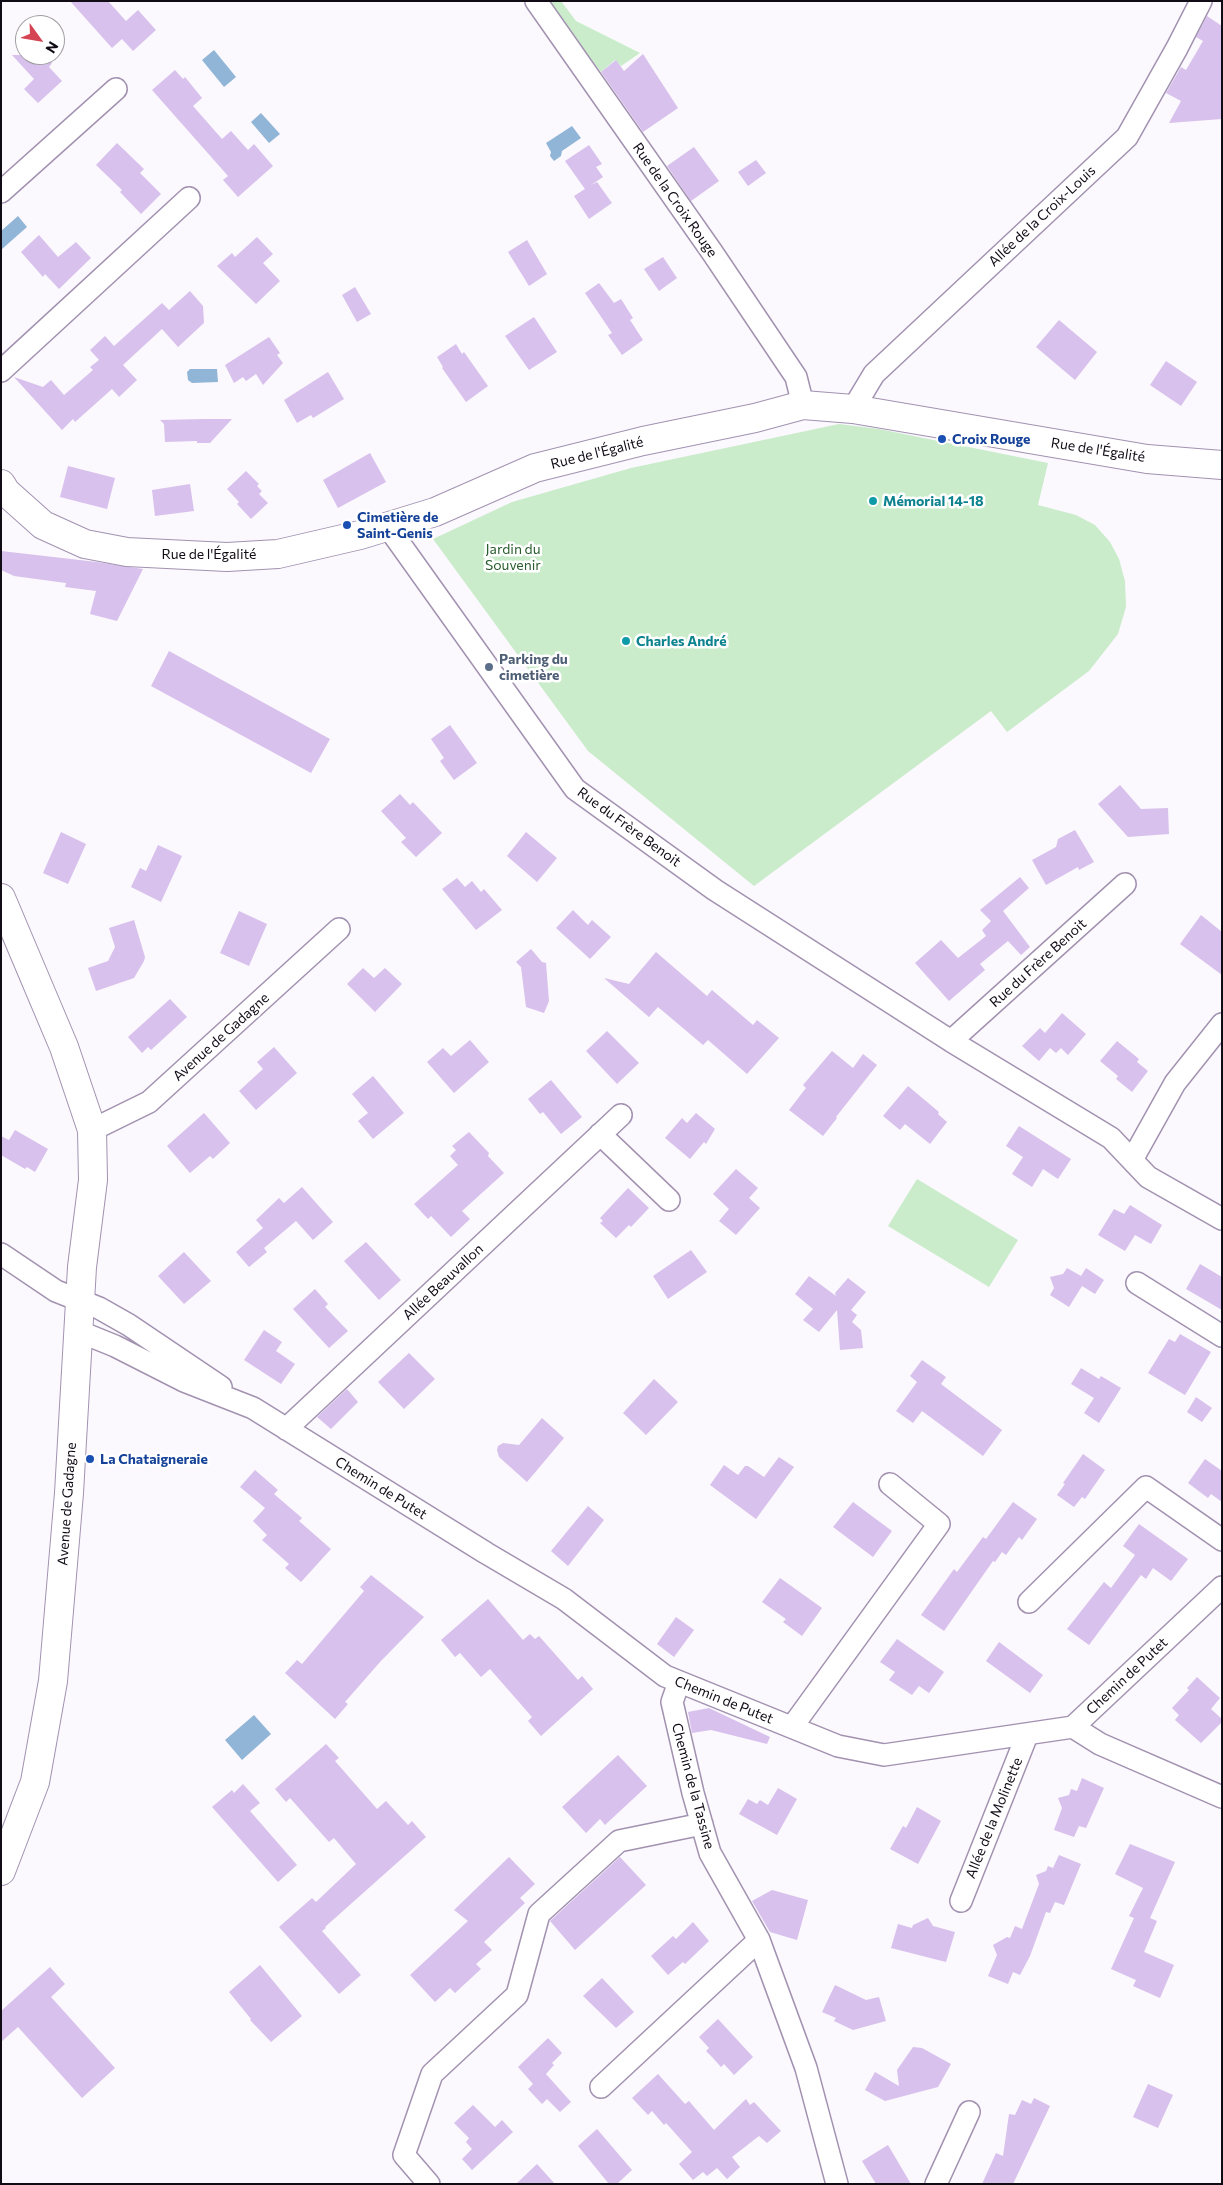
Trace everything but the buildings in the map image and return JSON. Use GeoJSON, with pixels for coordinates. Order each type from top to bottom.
{"type":"FeatureCollection","features":[{"type":"Feature","properties":{"kind":"street","name":"Rue de la Croix Rouge"},"geometry":{"type":"LineString","coordinates":[[536,1],[712,252],[796,377],[803,405]]}},
{"type":"Feature","properties":{"kind":"street","name":"Allée de la Croix-Louis"},"geometry":{"type":"LineString","coordinates":[[853,409],[874,374],[1127,137],[1201,1]]}},
{"type":"Feature","properties":{"kind":"street"},"geometry":{"type":"LineString","coordinates":[[1,192],[116,89]]}},
{"type":"Feature","properties":{"kind":"street"},"geometry":{"type":"LineString","coordinates":[[1,371],[189,198]]}},
{"type":"Feature","properties":{"kind":"street","name":"Rue de l'Égalité"},"geometry":{"type":"LineString","coordinates":[[1,484],[6,492],[43,525],[85,544],[127,552],[226,557],[278,554],[388,527],[435,512],[535,468],[643,441],[755,418],[803,405],[853,409],[1147,458],[1222,465]]}},
{"type":"Feature","properties":{"kind":"street","name":"Rue du Frère Benoit"},"geometry":{"type":"LineString","coordinates":[[388,527],[575,789],[715,890],[951,1042],[1111,1138],[1148,1177],[1222,1219]]}},
{"type":"Feature","properties":{"kind":"street","name":"Rue du Frère Benoit"},"geometry":{"type":"LineString","coordinates":[[951,1042],[1125,884]]}},
{"type":"Feature","properties":{"kind":"street","name":"Avenue de Gadagne"},"geometry":{"type":"LineString","coordinates":[[1,898],[64,1047],[92,1130],[93,1180],[83,1249],[69,1493],[53,1681],[35,1782],[1,1871]]}},
{"type":"Feature","properties":{"kind":"street","name":"Avenue de Gadagne"},"geometry":{"type":"LineString","coordinates":[[92,1130],[149,1102],[339,929]]}},
{"type":"Feature","properties":{"kind":"street"},"geometry":{"type":"LineString","coordinates":[[1132,1160],[1175,1083],[1222,1024]]}},
{"type":"Feature","properties":{"kind":"street","name":"Allée Beauvallon"},"geometry":{"type":"LineString","coordinates":[[286,1429],[621,1115]]}},
{"type":"Feature","properties":{"kind":"street"},"geometry":{"type":"LineString","coordinates":[[600,1134],[669,1200]]}},
{"type":"Feature","properties":{"kind":"street","name":"Chemin de Putet"},"geometry":{"type":"LineString","coordinates":[[1,1254],[56,1291],[99,1308],[150,1338],[244,1404],[564,1599],[665,1676],[838,1746],[884,1755],[1073,1728],[1222,1587]]}},
{"type":"Feature","properties":{"kind":"street"},"geometry":{"type":"LineString","coordinates":[[1137,1283],[1222,1336]]}},
{"type":"Feature","properties":{"kind":"street","name":"Chemin de Putet"},"geometry":{"type":"LineString","coordinates":[[78,1331],[184,1381],[244,1404]]}},
{"type":"Feature","properties":{"kind":"street"},"geometry":{"type":"LineString","coordinates":[[792,1727],[939,1524],[890,1484]]}},
{"type":"Feature","properties":{"kind":"street"},"geometry":{"type":"LineString","coordinates":[[1029,1602],[1146,1487],[1222,1540]]}},
{"type":"Feature","properties":{"kind":"street","name":"Chemin de la Tassine"},"geometry":{"type":"LineString","coordinates":[[680,1682],[672,1702],[710,1853],[759,1940],[806,2068],[837,2184]]}},
{"type":"Feature","properties":{"kind":"street"},"geometry":{"type":"LineString","coordinates":[[1073,1728],[1100,1744],[1222,1797]]}},
{"type":"Feature","properties":{"kind":"street","name":"Allée de la Molinette"},"geometry":{"type":"LineString","coordinates":[[961,1901],[1028,1734]]}},
{"type":"Feature","properties":{"kind":"street"},"geometry":{"type":"LineString","coordinates":[[428,2184],[404,2155],[432,2074],[518,1995],[539,1914],[619,1841],[702,1824]]}},
{"type":"Feature","properties":{"kind":"street"},"geometry":{"type":"LineString","coordinates":[[601,2087],[759,1940]]}},
{"type":"Feature","properties":{"kind":"street"},"geometry":{"type":"LineString","coordinates":[[936,2184],[969,2112]]}},
{"type":"Feature","properties":{"kind":"green space"},"geometry":{"type":"Polygon","coordinates":[[[546,1],[561,1],[576,21],[640,53],[621,66],[615,60],[601,72],[546,1]]]}},
{"type":"Feature","properties":{"kind":"green space","name":"Jardin du Souvenir"},"geometry":{"type":"Polygon","coordinates":[[[839,424],[879,429],[1048,463],[1038,505],[1076,515],[1095,525],[1110,542],[1119,559],[1125,581],[1126,607],[1118,634],[1089,671],[1007,732],[991,711],[754,886],[588,751],[433,539],[512,502],[631,468],[839,424]]]}},
{"type":"Feature","properties":{"kind":"green space"},"geometry":{"type":"Polygon","coordinates":[[[917,1179],[1018,1240],[989,1287],[888,1226],[917,1179]]]}},
{"type":"Feature","properties":{"kind":"water"},"geometry":{"type":"Polygon","coordinates":[[[214,50],[236,77],[224,87],[202,60],[214,50]]]}},
{"type":"Feature","properties":{"kind":"water"},"geometry":{"type":"Polygon","coordinates":[[[261,113],[280,134],[269,143],[251,122],[261,113]]]}},
{"type":"Feature","properties":{"kind":"water"},"geometry":{"type":"Polygon","coordinates":[[[572,126],[581,138],[562,151],[561,156],[554,161],[550,156],[551,152],[546,143],[572,126]]]}},
{"type":"Feature","properties":{"kind":"water"},"geometry":{"type":"Polygon","coordinates":[[[18,216],[27,227],[2,249],[1,231],[18,216]]]}},
{"type":"Feature","properties":{"kind":"water"},"geometry":{"type":"Polygon","coordinates":[[[190,369],[217,369],[218,382],[192,383],[188,380],[187,372],[190,369]]]}},
{"type":"Feature","properties":{"kind":"water"},"geometry":{"type":"Polygon","coordinates":[[[254,1715],[271,1734],[242,1760],[225,1740],[254,1715]]]}},
{"type":"Feature","properties":{"kind":"place","name":"Croix Rouge"},"geometry":{"type":"Point","coordinates":[942,439]}},
{"type":"Feature","properties":{"kind":"place","name":"Mémorial 14-18"},"geometry":{"type":"Point","coordinates":[873,501]}},
{"type":"Feature","properties":{"kind":"place","name":"Cimetière de Saint-Genis"},"geometry":{"type":"Point","coordinates":[347,525]}},
{"type":"Feature","properties":{"kind":"place","name":"Charles André"},"geometry":{"type":"Point","coordinates":[626,641]}},
{"type":"Feature","properties":{"kind":"place","name":"Parking du cimetière"},"geometry":{"type":"Point","coordinates":[489,667]}},
{"type":"Feature","properties":{"kind":"place","name":"La Chataigneraie"},"geometry":{"type":"Point","coordinates":[90,1459]}}]}
